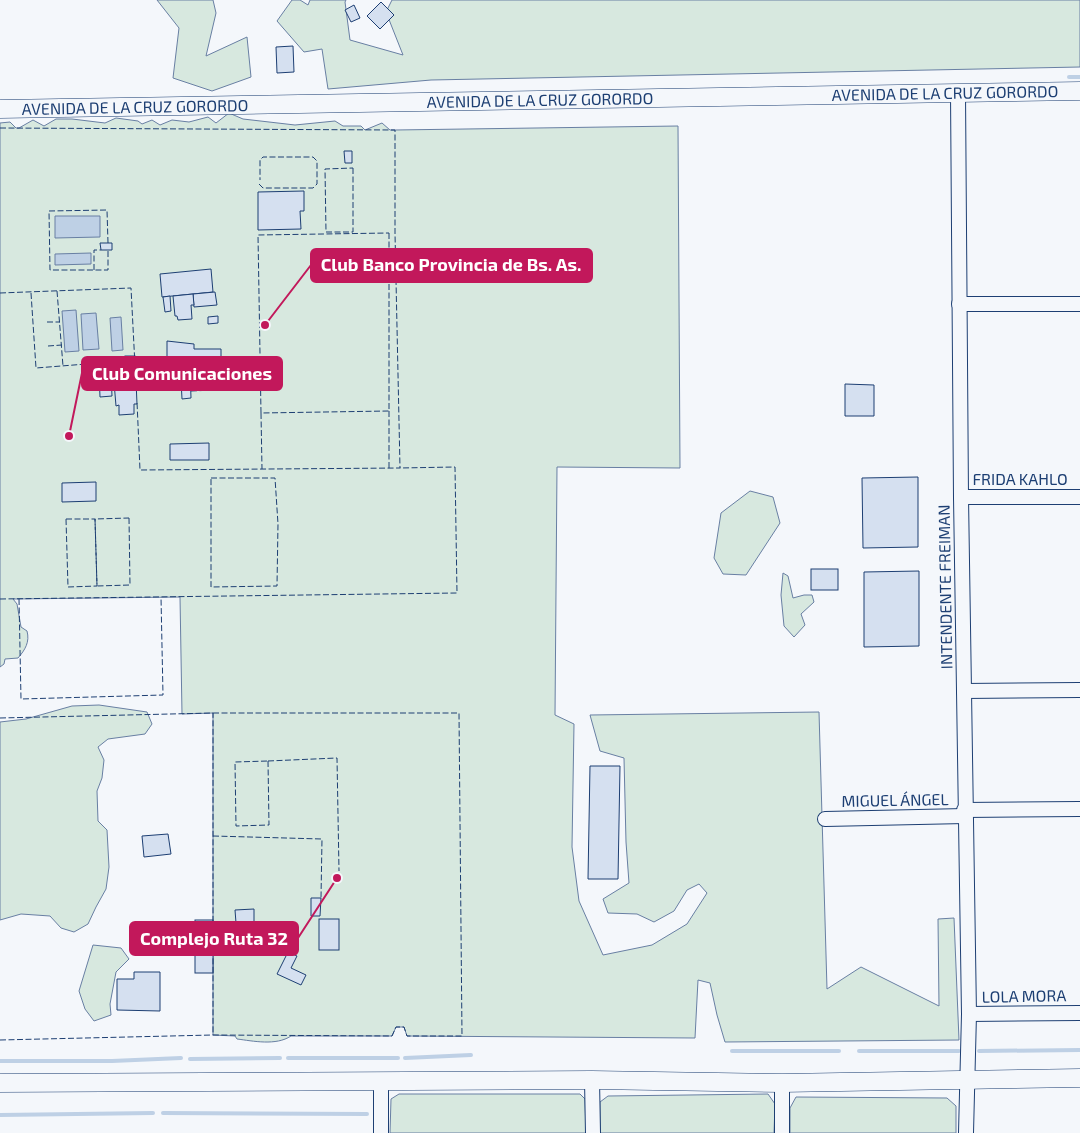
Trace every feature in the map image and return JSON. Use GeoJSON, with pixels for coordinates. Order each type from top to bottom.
{"type":"FeatureCollection","features":[{"type":"Feature","properties":{"kind":"main road","name":"AVENIDA DE LA CRUZ GORORDO"},"geometry":{"type":"LineString","coordinates":[[0,109],[1080,91]]}},
{"type":"Feature","properties":{"kind":"main road"},"geometry":{"type":"LineString","coordinates":[[0,1084],[592,1080],[782,1083],[1080,1078]]}},
{"type":"Feature","properties":{"kind":"street","name":"INTENDENTE FREIMAN"},"geometry":{"type":"LineString","coordinates":[[958,93],[961,497],[969,1014],[966,1133]]}},
{"type":"Feature","properties":{"kind":"street"},"geometry":{"type":"LineString","coordinates":[[959,304],[1080,304]]}},
{"type":"Feature","properties":{"kind":"street","name":"FRIDA KAHLO"},"geometry":{"type":"LineString","coordinates":[[961,497],[1080,497]]}},
{"type":"Feature","properties":{"kind":"street"},"geometry":{"type":"LineString","coordinates":[[964,691],[1080,690]]}},
{"type":"Feature","properties":{"kind":"street","name":"MIGUEL ÁNGEL"},"geometry":{"type":"LineString","coordinates":[[825,819],[1080,809]]}},
{"type":"Feature","properties":{"kind":"street","name":"LOLA MORA"},"geometry":{"type":"LineString","coordinates":[[969,1014],[1080,1012]]}},
{"type":"Feature","properties":{"kind":"street"},"geometry":{"type":"LineString","coordinates":[[592,1080],[593,1133]]}},
{"type":"Feature","properties":{"kind":"street"},"geometry":{"type":"LineString","coordinates":[[381,1082],[381,1133]]}},
{"type":"Feature","properties":{"kind":"street"},"geometry":{"type":"LineString","coordinates":[[782,1083],[782,1133]]}},
{"type":"Feature","properties":{"kind":"shaded area"},"geometry":{"type":"Polygon","coordinates":[[[157,0],[213,0],[216,13],[206,56],[247,37],[251,77],[212,91],[173,78],[179,28],[157,0]]]}},
{"type":"Feature","properties":{"kind":"shaded area"},"geometry":{"type":"Polygon","coordinates":[[[292,0],[300,0],[308,5],[310,0],[346,0],[350,40],[403,55],[386,12],[392,0],[1080,0],[1080,67],[431,80],[328,89],[322,49],[304,52],[277,21],[292,0]]]}},
{"type":"Feature","properties":{"kind":"shaded area"},"geometry":{"type":"Polygon","coordinates":[[[229,113],[243,119],[295,125],[335,121],[343,126],[361,126],[365,130],[382,123],[390,130],[678,126],[680,468],[557,467],[555,715],[574,724],[572,847],[579,901],[603,955],[652,945],[687,924],[707,893],[699,884],[687,890],[674,911],[654,922],[637,914],[608,913],[603,899],[629,883],[624,758],[600,751],[590,715],[819,712],[827,989],[861,967],[939,1006],[938,919],[954,918],[959,1040],[725,1042],[710,983],[698,980],[695,1038],[407,1036],[404,1027],[396,1027],[392,1036],[291,1036],[272,1042],[257,1042],[237,1039],[235,1036],[213,1035],[213,713],[182,714],[180,597],[13,599],[17,604],[21,627],[27,631],[27,642],[25,649],[18,658],[5,659],[4,664],[0,667],[0,123],[10,122],[16,128],[19,128],[33,120],[44,126],[56,119],[105,123],[116,118],[138,121],[142,124],[152,120],[160,125],[172,120],[189,122],[208,117],[216,123],[229,113]]]}},
{"type":"Feature","properties":{"kind":"shaded area"},"geometry":{"type":"Polygon","coordinates":[[[750,491],[773,497],[780,523],[746,575],[723,574],[714,558],[721,513],[750,491]]]}},
{"type":"Feature","properties":{"kind":"shaded area"},"geometry":{"type":"Polygon","coordinates":[[[783,573],[788,576],[793,598],[812,595],[814,602],[801,614],[805,625],[794,637],[784,626],[781,595],[783,573]]]}},
{"type":"Feature","properties":{"kind":"shaded area"},"geometry":{"type":"Polygon","coordinates":[[[99,705],[147,712],[152,724],[145,734],[108,739],[98,747],[104,760],[102,778],[97,791],[98,821],[107,830],[109,867],[106,889],[88,924],[74,932],[61,928],[50,916],[21,914],[0,920],[0,722],[26,719],[72,706],[99,705]]]}},
{"type":"Feature","properties":{"kind":"shaded area"},"geometry":{"type":"Polygon","coordinates":[[[93,945],[121,948],[129,959],[116,972],[110,1004],[111,1015],[94,1021],[85,1009],[79,991],[93,945]]]}},
{"type":"Feature","properties":{"kind":"shaded area"},"geometry":{"type":"Polygon","coordinates":[[[399,1094],[580,1094],[585,1099],[586,1133],[390,1133],[391,1099],[399,1094]]]}},
{"type":"Feature","properties":{"kind":"shaded area"},"geometry":{"type":"Polygon","coordinates":[[[768,1094],[775,1104],[774,1133],[600,1133],[600,1102],[608,1096],[768,1094]]]}},
{"type":"Feature","properties":{"kind":"shaded area"},"geometry":{"type":"Polygon","coordinates":[[[796,1097],[947,1098],[956,1106],[956,1133],[790,1133],[790,1108],[796,1097]]]}},
{"type":"Feature","properties":{"kind":"water"},"geometry":{"type":"Polygon","coordinates":[[[55,216],[100,216],[100,237],[55,238],[55,216]]]}},
{"type":"Feature","properties":{"kind":"water"},"geometry":{"type":"Polygon","coordinates":[[[91,253],[91,264],[55,265],[55,254],[91,253]]]}},
{"type":"Feature","properties":{"kind":"water"},"geometry":{"type":"Polygon","coordinates":[[[76,310],[79,351],[65,352],[62,311],[76,310]]]}},
{"type":"Feature","properties":{"kind":"water"},"geometry":{"type":"Polygon","coordinates":[[[96,313],[99,349],[83,350],[81,314],[96,313]]]}},
{"type":"Feature","properties":{"kind":"water"},"geometry":{"type":"Polygon","coordinates":[[[121,317],[123,350],[112,351],[110,318],[121,317]]]}},
{"type":"Feature","properties":{"kind":"building"},"geometry":{"type":"Polygon","coordinates":[[[381,2],[394,15],[380,29],[367,16],[381,2]]]}},
{"type":"Feature","properties":{"kind":"building"},"geometry":{"type":"Polygon","coordinates":[[[354,5],[360,18],[351,22],[345,10],[354,5]]]}},
{"type":"Feature","properties":{"kind":"building"},"geometry":{"type":"Polygon","coordinates":[[[293,46],[294,72],[277,73],[276,47],[293,46]]]}},
{"type":"Feature","properties":{"kind":"building"},"geometry":{"type":"Polygon","coordinates":[[[344,151],[352,151],[352,163],[345,163],[344,151]]]}},
{"type":"Feature","properties":{"kind":"building"},"geometry":{"type":"Polygon","coordinates":[[[304,191],[304,211],[300,211],[301,229],[258,230],[258,192],[304,191]]]}},
{"type":"Feature","properties":{"kind":"building"},"geometry":{"type":"Polygon","coordinates":[[[100,243],[112,243],[112,250],[101,250],[100,243]]]}},
{"type":"Feature","properties":{"kind":"building"},"geometry":{"type":"Polygon","coordinates":[[[211,269],[213,292],[162,297],[160,274],[211,269]]]}},
{"type":"Feature","properties":{"kind":"building"},"geometry":{"type":"Polygon","coordinates":[[[215,292],[217,305],[194,307],[193,294],[215,292]]]}},
{"type":"Feature","properties":{"kind":"building"},"geometry":{"type":"Polygon","coordinates":[[[193,294],[194,305],[191,305],[192,319],[178,320],[177,316],[175,316],[173,296],[193,294]]]}},
{"type":"Feature","properties":{"kind":"building"},"geometry":{"type":"Polygon","coordinates":[[[170,296],[171,311],[165,312],[163,297],[170,296]]]}},
{"type":"Feature","properties":{"kind":"building"},"geometry":{"type":"Polygon","coordinates":[[[218,316],[218,323],[208,324],[208,317],[218,316]]]}},
{"type":"Feature","properties":{"kind":"building"},"geometry":{"type":"Polygon","coordinates":[[[167,341],[194,344],[194,349],[221,349],[221,364],[195,365],[195,367],[190,368],[191,398],[182,399],[181,380],[167,380],[167,341]]]}},
{"type":"Feature","properties":{"kind":"building"},"geometry":{"type":"Polygon","coordinates":[[[125,356],[135,356],[135,368],[125,368],[125,356]]]}},
{"type":"Feature","properties":{"kind":"building"},"geometry":{"type":"Polygon","coordinates":[[[99,372],[111,372],[112,396],[100,397],[99,372]]]}},
{"type":"Feature","properties":{"kind":"building"},"geometry":{"type":"Polygon","coordinates":[[[132,372],[132,381],[136,381],[137,404],[134,404],[134,414],[119,415],[119,405],[116,406],[114,382],[118,382],[117,373],[132,372]]]}},
{"type":"Feature","properties":{"kind":"building"},"geometry":{"type":"Polygon","coordinates":[[[845,384],[874,385],[874,416],[845,416],[845,384]]]}},
{"type":"Feature","properties":{"kind":"building"},"geometry":{"type":"Polygon","coordinates":[[[209,443],[209,460],[170,460],[170,444],[209,443]]]}},
{"type":"Feature","properties":{"kind":"building"},"geometry":{"type":"Polygon","coordinates":[[[918,477],[918,547],[863,548],[862,478],[918,477]]]}},
{"type":"Feature","properties":{"kind":"building"},"geometry":{"type":"Polygon","coordinates":[[[96,482],[96,501],[62,502],[62,483],[96,482]]]}},
{"type":"Feature","properties":{"kind":"building"},"geometry":{"type":"Polygon","coordinates":[[[811,569],[838,569],[838,590],[811,590],[811,569]]]}},
{"type":"Feature","properties":{"kind":"building"},"geometry":{"type":"Polygon","coordinates":[[[919,571],[919,646],[864,647],[864,572],[919,571]]]}},
{"type":"Feature","properties":{"kind":"building"},"geometry":{"type":"Polygon","coordinates":[[[590,766],[620,766],[618,879],[588,879],[590,766]]]}},
{"type":"Feature","properties":{"kind":"building"},"geometry":{"type":"Polygon","coordinates":[[[168,834],[171,854],[144,857],[142,836],[168,834]]]}},
{"type":"Feature","properties":{"kind":"building"},"geometry":{"type":"Polygon","coordinates":[[[311,898],[321,898],[320,916],[311,916],[311,898]]]}},
{"type":"Feature","properties":{"kind":"building"},"geometry":{"type":"Polygon","coordinates":[[[254,909],[254,923],[236,923],[235,910],[254,909]]]}},
{"type":"Feature","properties":{"kind":"building"},"geometry":{"type":"Polygon","coordinates":[[[319,919],[339,919],[339,950],[319,950],[319,919]]]}},
{"type":"Feature","properties":{"kind":"building"},"geometry":{"type":"Polygon","coordinates":[[[195,920],[213,920],[213,973],[195,973],[195,920]]]}},
{"type":"Feature","properties":{"kind":"building"},"geometry":{"type":"Polygon","coordinates":[[[288,952],[297,956],[291,968],[306,975],[301,985],[277,974],[288,952]]]}},
{"type":"Feature","properties":{"kind":"building"},"geometry":{"type":"Polygon","coordinates":[[[134,972],[160,972],[160,1011],[117,1010],[117,979],[134,979],[134,972]]]}},
{"type":"Feature","properties":{"kind":"waterway"},"geometry":{"type":"LineString","coordinates":[[1069,77],[1080,77]]}},
{"type":"Feature","properties":{"kind":"waterway"},"geometry":{"type":"LineString","coordinates":[[979,1051],[1080,1050]]}},
{"type":"Feature","properties":{"kind":"waterway"},"geometry":{"type":"LineString","coordinates":[[732,1051],[839,1051]]}},
{"type":"Feature","properties":{"kind":"waterway"},"geometry":{"type":"LineString","coordinates":[[859,1051],[959,1051]]}},
{"type":"Feature","properties":{"kind":"waterway"},"geometry":{"type":"LineString","coordinates":[[405,1058],[471,1055]]}},
{"type":"Feature","properties":{"kind":"waterway"},"geometry":{"type":"LineString","coordinates":[[0,1061],[112,1061],[181,1058]]}},
{"type":"Feature","properties":{"kind":"waterway"},"geometry":{"type":"LineString","coordinates":[[190,1059],[280,1058]]}},
{"type":"Feature","properties":{"kind":"waterway"},"geometry":{"type":"LineString","coordinates":[[288,1058],[398,1058]]}},
{"type":"Feature","properties":{"kind":"waterway"},"geometry":{"type":"LineString","coordinates":[[0,1115],[153,1113]]}},
{"type":"Feature","properties":{"kind":"waterway"},"geometry":{"type":"LineString","coordinates":[[163,1113],[367,1114]]}},
{"type":"Feature","properties":{"kind":"fence"},"geometry":{"type":"LineString","coordinates":[[0,128],[395,130],[395,233],[400,468],[140,470],[137,402]]}},
{"type":"Feature","properties":{"kind":"fence"},"geometry":{"type":"LineString","coordinates":[[259,184],[263,188],[313,188],[317,184],[317,161],[313,157],[263,157],[260,160],[260,180]]}},
{"type":"Feature","properties":{"kind":"fence"},"geometry":{"type":"LineString","coordinates":[[353,168],[353,232],[326,232],[325,169],[353,168]]}},
{"type":"Feature","properties":{"kind":"fence"},"geometry":{"type":"LineString","coordinates":[[108,243],[107,210],[49,211],[50,270],[108,270],[108,250]]}},
{"type":"Feature","properties":{"kind":"fence"},"geometry":{"type":"LineString","coordinates":[[389,233],[389,411],[261,413],[258,235],[389,233]]}},
{"type":"Feature","properties":{"kind":"fence"},"geometry":{"type":"LineString","coordinates":[[94,270],[94,250],[101,250]]}},
{"type":"Feature","properties":{"kind":"fence"},"geometry":{"type":"LineString","coordinates":[[0,293],[131,288],[136,385]]}},
{"type":"Feature","properties":{"kind":"fence"},"geometry":{"type":"LineString","coordinates":[[57,291],[63,366]]}},
{"type":"Feature","properties":{"kind":"fence"},"geometry":{"type":"LineString","coordinates":[[31,293],[36,368],[99,363],[99,372]]}},
{"type":"Feature","properties":{"kind":"fence"},"geometry":{"type":"LineString","coordinates":[[47,322],[60,322]]}},
{"type":"Feature","properties":{"kind":"fence"},"geometry":{"type":"LineString","coordinates":[[48,346],[62,345]]}},
{"type":"Feature","properties":{"kind":"fence"},"geometry":{"type":"LineString","coordinates":[[191,391],[260,388]]}},
{"type":"Feature","properties":{"kind":"fence"},"geometry":{"type":"LineString","coordinates":[[389,411],[389,468]]}},
{"type":"Feature","properties":{"kind":"fence"},"geometry":{"type":"LineString","coordinates":[[261,413],[262,469]]}},
{"type":"Feature","properties":{"kind":"fence"},"geometry":{"type":"LineString","coordinates":[[0,599],[457,593],[455,467],[400,468]]}},
{"type":"Feature","properties":{"kind":"fence"},"geometry":{"type":"LineString","coordinates":[[211,478],[275,478],[278,524],[277,586],[211,587],[211,478]]}},
{"type":"Feature","properties":{"kind":"fence"},"geometry":{"type":"LineString","coordinates":[[129,518],[130,585],[97,586],[95,519],[129,518]]}},
{"type":"Feature","properties":{"kind":"fence"},"geometry":{"type":"LineString","coordinates":[[66,519],[95,519],[97,586],[68,587],[66,519]]}},
{"type":"Feature","properties":{"kind":"fence"},"geometry":{"type":"LineString","coordinates":[[19,599],[21,699],[163,695],[161,597]]}},
{"type":"Feature","properties":{"kind":"fence"},"geometry":{"type":"LineString","coordinates":[[213,713],[459,713],[462,1036],[407,1036],[404,1027],[396,1027],[392,1036],[213,1035],[213,713]]}},
{"type":"Feature","properties":{"kind":"fence"},"geometry":{"type":"LineString","coordinates":[[0,718],[213,713]]}},
{"type":"Feature","properties":{"kind":"fence"},"geometry":{"type":"LineString","coordinates":[[268,761],[337,758],[339,871]]}},
{"type":"Feature","properties":{"kind":"fence"},"geometry":{"type":"LineString","coordinates":[[268,761],[269,825],[236,826],[235,762],[268,761]]}},
{"type":"Feature","properties":{"kind":"fence"},"geometry":{"type":"LineString","coordinates":[[213,836],[322,839],[321,898]]}},
{"type":"Feature","properties":{"kind":"fence"},"geometry":{"type":"LineString","coordinates":[[0,1040],[213,1035]]}},
{"type":"Feature","properties":{"kind":"place","name":"Club Banco Provincia de Bs. As."},"geometry":{"type":"Point","coordinates":[265,325]}},
{"type":"Feature","properties":{"kind":"place","name":"Club Comunicaciones"},"geometry":{"type":"Point","coordinates":[69,436]}},
{"type":"Feature","properties":{"kind":"place","name":"Complejo Ruta 32"},"geometry":{"type":"Point","coordinates":[337,878]}}]}
